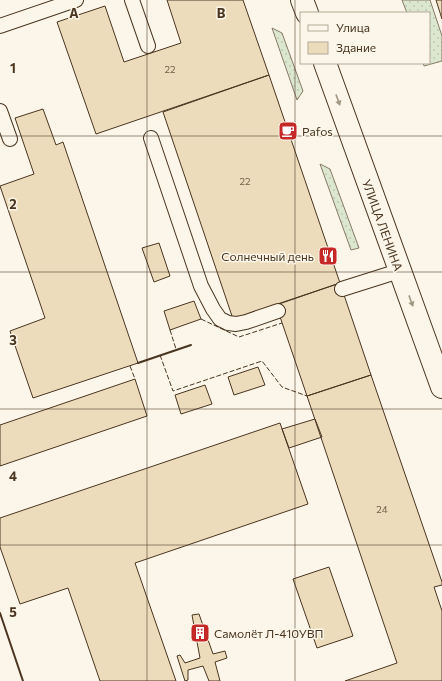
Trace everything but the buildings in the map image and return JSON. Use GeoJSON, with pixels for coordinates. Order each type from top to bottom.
{"type":"FeatureCollection","features":[{"type":"Feature","properties":{"kind":"main road"},"geometry":{"type":"LineString","coordinates":[[302,0],[307,12]]}},
{"type":"Feature","properties":{"kind":"main road","name":"УЛИЦА ЛЕНИНА"},"geometry":{"type":"LineString","coordinates":[[325,64],[442,387]]}},
{"type":"Feature","properties":{"kind":"lane"},"geometry":{"type":"LineString","coordinates":[[0,26],[76,0]]}},
{"type":"Feature","properties":{"kind":"lane"},"geometry":{"type":"LineString","coordinates":[[132,0],[148,46]]}},
{"type":"Feature","properties":{"kind":"lane"},"geometry":{"type":"LineString","coordinates":[[0,111],[10,139]]}},
{"type":"Feature","properties":{"kind":"lane"},"geometry":{"type":"LineString","coordinates":[[151,138],[200,286],[213,310],[220,319],[228,323],[236,324],[278,311]]}},
{"type":"Feature","properties":{"kind":"lane"},"geometry":{"type":"LineString","coordinates":[[342,289],[400,271]]}},
{"type":"Feature","properties":{"kind":"green space"},"geometry":{"type":"Polygon","coordinates":[[[402,0],[430,0],[442,36],[442,61],[424,66],[423,64],[430,64],[430,12],[407,12],[402,0]]]}},
{"type":"Feature","properties":{"kind":"green space"},"geometry":{"type":"Polygon","coordinates":[[[272,28],[282,33],[303,91],[297,100],[272,28]]]}},
{"type":"Feature","properties":{"kind":"green space"},"geometry":{"type":"Polygon","coordinates":[[[320,164],[330,169],[359,248],[351,250],[320,164]]]}},
{"type":"Feature","properties":{"kind":"fence"},"geometry":{"type":"LineString","coordinates":[[201,319],[239,337],[282,323]]}},
{"type":"Feature","properties":{"kind":"fence"},"geometry":{"type":"LineString","coordinates":[[170,330],[176,349]]}},
{"type":"Feature","properties":{"kind":"fence"},"geometry":{"type":"LineString","coordinates":[[160,355],[173,391],[262,361],[282,387],[307,396]]}},
{"type":"Feature","properties":{"kind":"fence"},"geometry":{"type":"LineString","coordinates":[[130,366],[135,379]]}},
{"type":"Feature","properties":{"kind":"wall"},"geometry":{"type":"LineString","coordinates":[[138,363],[191,345]]}},
{"type":"Feature","properties":{"kind":"wall"},"geometry":{"type":"LineString","coordinates":[[0,613],[23,681]]}},
{"type":"Feature","properties":{"kind":"place","name":"Pafos"},"geometry":{"type":"Point","coordinates":[288,131]}},
{"type":"Feature","properties":{"kind":"place","name":"Солнечный день"},"geometry":{"type":"Point","coordinates":[328,256]}},
{"type":"Feature","properties":{"kind":"place","name":"Самолёт Л-410УВП"},"geometry":{"type":"Point","coordinates":[200,633]}}]}
